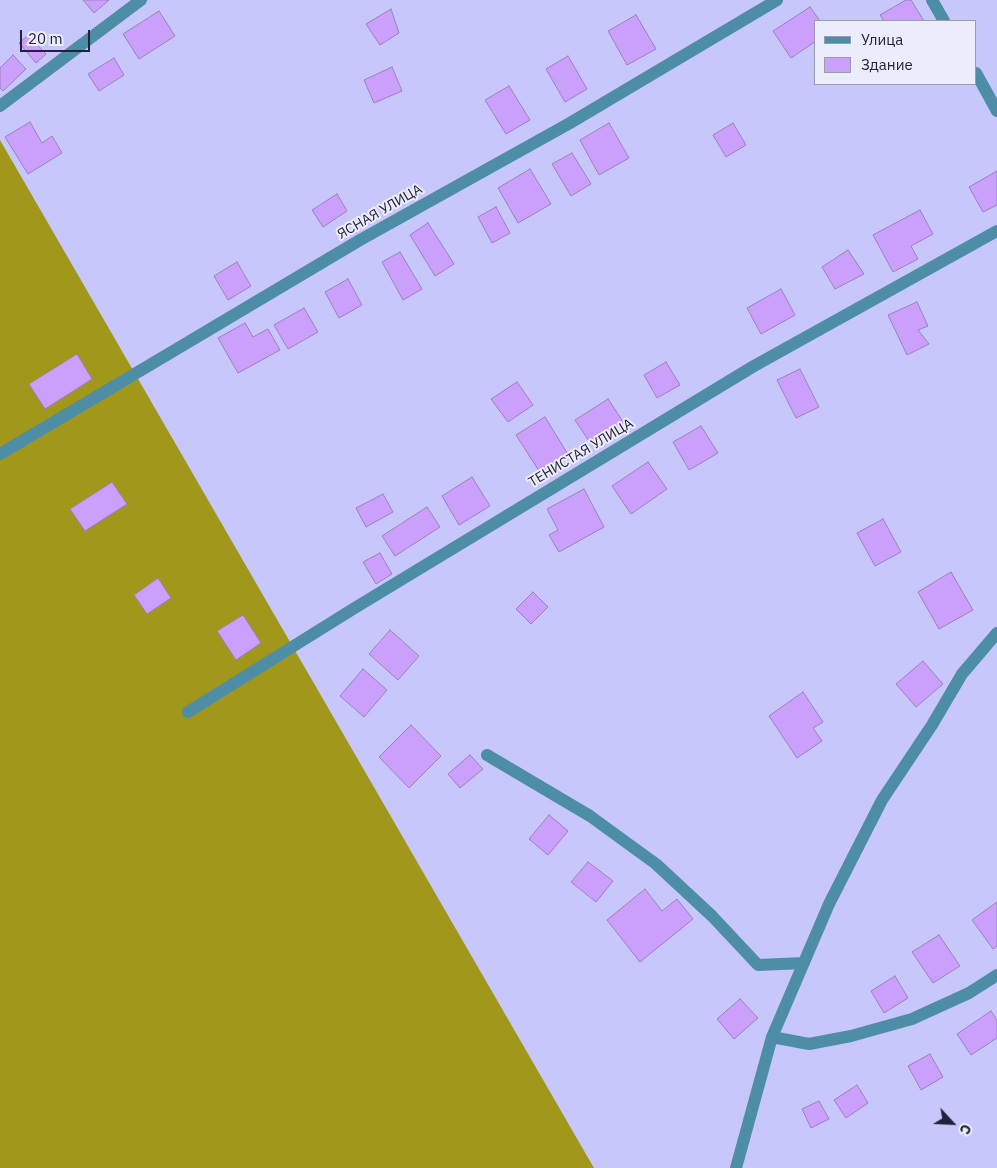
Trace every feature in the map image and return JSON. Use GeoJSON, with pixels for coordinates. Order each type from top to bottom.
{"type":"FeatureCollection","features":[{"type":"Feature","properties":{"kind":"street"},"geometry":{"type":"LineString","coordinates":[[0,106],[141,0]]}},
{"type":"Feature","properties":{"kind":"street","name":"ЯСНАЯ УЛИЦА"},"geometry":{"type":"LineString","coordinates":[[0,454],[360,240],[570,123],[778,0]]}},
{"type":"Feature","properties":{"kind":"street"},"geometry":{"type":"LineString","coordinates":[[932,0],[943,20]]}},
{"type":"Feature","properties":{"kind":"street"},"geometry":{"type":"LineString","coordinates":[[977,75],[997,111]]}},
{"type":"Feature","properties":{"kind":"street","name":"ТЕНИСТАЯ УЛИЦА"},"geometry":{"type":"LineString","coordinates":[[188,712],[353,609],[754,366],[997,231]]}},
{"type":"Feature","properties":{"kind":"street"},"geometry":{"type":"LineString","coordinates":[[736,1168],[772,1037],[828,904],[882,800],[932,725],[962,674],[997,633]]}},
{"type":"Feature","properties":{"kind":"street"},"geometry":{"type":"LineString","coordinates":[[487,755],[590,816],[656,864],[712,916],[758,965],[804,963]]}},
{"type":"Feature","properties":{"kind":"street"},"geometry":{"type":"LineString","coordinates":[[772,1037],[809,1044],[859,1034],[912,1019],[969,993],[997,975]]}},
{"type":"Feature","properties":{"kind":"shaded area"},"geometry":{"type":"Polygon","coordinates":[[[0,140],[594,1168],[0,1168],[0,140]]]}},
{"type":"Feature","properties":{"kind":"building"},"geometry":{"type":"Polygon","coordinates":[[[83,0],[109,0],[94,13],[83,0]]]}},
{"type":"Feature","properties":{"kind":"building"},"geometry":{"type":"Polygon","coordinates":[[[906,0],[911,0],[923,20],[883,20],[880,15],[906,0]]]}},
{"type":"Feature","properties":{"kind":"building"},"geometry":{"type":"Polygon","coordinates":[[[810,7],[819,20],[814,20],[814,42],[791,58],[773,31],[810,7]]]}},
{"type":"Feature","properties":{"kind":"building"},"geometry":{"type":"Polygon","coordinates":[[[391,9],[399,33],[380,45],[366,24],[391,9]]]}},
{"type":"Feature","properties":{"kind":"building"},"geometry":{"type":"Polygon","coordinates":[[[159,11],[175,36],[139,59],[123,34],[159,11]]]}},
{"type":"Feature","properties":{"kind":"building"},"geometry":{"type":"Polygon","coordinates":[[[636,15],[656,49],[627,65],[608,31],[636,15]]]}},
{"type":"Feature","properties":{"kind":"building"},"geometry":{"type":"Polygon","coordinates":[[[28,35],[46,54],[36,63],[19,43],[28,35]]]}},
{"type":"Feature","properties":{"kind":"building"},"geometry":{"type":"Polygon","coordinates":[[[13,55],[26,69],[3,91],[0,88],[0,68],[13,55]]]}},
{"type":"Feature","properties":{"kind":"building"},"geometry":{"type":"Polygon","coordinates":[[[568,56],[587,89],[565,102],[546,69],[568,56]]]}},
{"type":"Feature","properties":{"kind":"building"},"geometry":{"type":"Polygon","coordinates":[[[114,58],[124,75],[99,91],[88,74],[114,58]]]}},
{"type":"Feature","properties":{"kind":"building"},"geometry":{"type":"Polygon","coordinates":[[[392,67],[402,91],[374,103],[364,80],[392,67]]]}},
{"type":"Feature","properties":{"kind":"building"},"geometry":{"type":"Polygon","coordinates":[[[509,86],[530,120],[506,134],[485,100],[509,86]]]}},
{"type":"Feature","properties":{"kind":"building"},"geometry":{"type":"Polygon","coordinates":[[[30,122],[42,143],[52,136],[62,153],[28,174],[5,137],[30,122]]]}},
{"type":"Feature","properties":{"kind":"building"},"geometry":{"type":"Polygon","coordinates":[[[609,123],[629,158],[599,175],[580,140],[609,123]]]}},
{"type":"Feature","properties":{"kind":"building"},"geometry":{"type":"Polygon","coordinates":[[[733,123],[746,145],[726,157],[713,135],[733,123]]]}},
{"type":"Feature","properties":{"kind":"building"},"geometry":{"type":"Polygon","coordinates":[[[572,153],[591,184],[571,196],[552,164],[572,153]]]}},
{"type":"Feature","properties":{"kind":"building"},"geometry":{"type":"Polygon","coordinates":[[[530,169],[551,204],[518,223],[498,188],[530,169]]]}},
{"type":"Feature","properties":{"kind":"building"},"geometry":{"type":"Polygon","coordinates":[[[997,171],[997,205],[983,212],[969,187],[997,171]]]}},
{"type":"Feature","properties":{"kind":"building"},"geometry":{"type":"Polygon","coordinates":[[[337,194],[347,211],[323,227],[312,210],[337,194]]]}},
{"type":"Feature","properties":{"kind":"building"},"geometry":{"type":"Polygon","coordinates":[[[496,207],[510,233],[492,243],[478,217],[496,207]]]}},
{"type":"Feature","properties":{"kind":"building"},"geometry":{"type":"Polygon","coordinates":[[[920,210],[933,234],[911,246],[918,259],[893,272],[873,235],[920,210]]]}},
{"type":"Feature","properties":{"kind":"building"},"geometry":{"type":"Polygon","coordinates":[[[428,223],[454,264],[435,276],[410,235],[428,223]]]}},
{"type":"Feature","properties":{"kind":"building"},"geometry":{"type":"Polygon","coordinates":[[[848,250],[864,274],[835,289],[822,267],[848,250]]]}},
{"type":"Feature","properties":{"kind":"building"},"geometry":{"type":"Polygon","coordinates":[[[400,252],[422,289],[403,300],[382,262],[400,252]]]}},
{"type":"Feature","properties":{"kind":"building"},"geometry":{"type":"Polygon","coordinates":[[[237,262],[251,286],[228,300],[214,276],[237,262]]]}},
{"type":"Feature","properties":{"kind":"building"},"geometry":{"type":"Polygon","coordinates":[[[348,279],[362,305],[339,318],[325,292],[348,279]]]}},
{"type":"Feature","properties":{"kind":"building"},"geometry":{"type":"Polygon","coordinates":[[[781,289],[795,315],[761,334],[747,308],[781,289]]]}},
{"type":"Feature","properties":{"kind":"building"},"geometry":{"type":"Polygon","coordinates":[[[917,302],[928,326],[918,330],[929,344],[907,355],[888,315],[917,302]]]}},
{"type":"Feature","properties":{"kind":"building"},"geometry":{"type":"Polygon","coordinates":[[[304,308],[318,332],[288,349],[274,325],[304,308]]]}},
{"type":"Feature","properties":{"kind":"building"},"geometry":{"type":"Polygon","coordinates":[[[245,323],[253,337],[268,329],[280,350],[238,373],[218,338],[245,323]]]}},
{"type":"Feature","properties":{"kind":"building"},"geometry":{"type":"Polygon","coordinates":[[[77,354],[92,379],[45,409],[29,384],[77,354]]]}},
{"type":"Feature","properties":{"kind":"building"},"geometry":{"type":"Polygon","coordinates":[[[666,362],[680,385],[657,398],[644,375],[666,362]]]}},
{"type":"Feature","properties":{"kind":"building"},"geometry":{"type":"Polygon","coordinates":[[[800,369],[819,407],[796,418],[777,380],[800,369]]]}},
{"type":"Feature","properties":{"kind":"building"},"geometry":{"type":"Polygon","coordinates":[[[517,382],[533,405],[508,422],[491,399],[517,382]]]}},
{"type":"Feature","properties":{"kind":"building"},"geometry":{"type":"Polygon","coordinates":[[[608,399],[624,423],[591,444],[575,420],[608,399]]]}},
{"type":"Feature","properties":{"kind":"building"},"geometry":{"type":"Polygon","coordinates":[[[545,417],[569,456],[541,474],[516,435],[545,417]]]}},
{"type":"Feature","properties":{"kind":"building"},"geometry":{"type":"Polygon","coordinates":[[[701,426],[718,453],[689,470],[673,442],[701,426]]]}},
{"type":"Feature","properties":{"kind":"building"},"geometry":{"type":"Polygon","coordinates":[[[648,462],[667,489],[631,514],[612,486],[648,462]]]}},
{"type":"Feature","properties":{"kind":"building"},"geometry":{"type":"Polygon","coordinates":[[[472,477],[490,506],[459,525],[442,496],[472,477]]]}},
{"type":"Feature","properties":{"kind":"building"},"geometry":{"type":"Polygon","coordinates":[[[112,482],[127,504],[85,531],[70,509],[112,482]]]}},
{"type":"Feature","properties":{"kind":"building"},"geometry":{"type":"Polygon","coordinates":[[[584,489],[604,527],[559,552],[549,535],[558,530],[547,509],[584,489]]]}},
{"type":"Feature","properties":{"kind":"building"},"geometry":{"type":"Polygon","coordinates":[[[383,494],[393,512],[366,527],[356,508],[383,494]]]}},
{"type":"Feature","properties":{"kind":"building"},"geometry":{"type":"Polygon","coordinates":[[[427,507],[440,527],[395,556],[382,536],[427,507]]]}},
{"type":"Feature","properties":{"kind":"building"},"geometry":{"type":"Polygon","coordinates":[[[883,519],[901,552],[875,566],[857,533],[883,519]]]}},
{"type":"Feature","properties":{"kind":"building"},"geometry":{"type":"Polygon","coordinates":[[[380,553],[392,574],[376,584],[363,562],[380,553]]]}},
{"type":"Feature","properties":{"kind":"building"},"geometry":{"type":"Polygon","coordinates":[[[951,572],[973,610],[939,629],[918,592],[951,572]]]}},
{"type":"Feature","properties":{"kind":"building"},"geometry":{"type":"Polygon","coordinates":[[[158,578],[171,598],[147,614],[134,595],[158,578]]]}},
{"type":"Feature","properties":{"kind":"building"},"geometry":{"type":"Polygon","coordinates":[[[533,592],[548,607],[531,624],[516,609],[533,592]]]}},
{"type":"Feature","properties":{"kind":"building"},"geometry":{"type":"Polygon","coordinates":[[[243,615],[261,643],[236,660],[217,631],[243,615]]]}},
{"type":"Feature","properties":{"kind":"building"},"geometry":{"type":"Polygon","coordinates":[[[390,630],[419,656],[398,680],[369,654],[390,630]]]}},
{"type":"Feature","properties":{"kind":"building"},"geometry":{"type":"Polygon","coordinates":[[[923,661],[943,684],[916,707],[896,684],[923,661]]]}},
{"type":"Feature","properties":{"kind":"building"},"geometry":{"type":"Polygon","coordinates":[[[363,669],[387,690],[364,717],[340,696],[363,669]]]}},
{"type":"Feature","properties":{"kind":"building"},"geometry":{"type":"Polygon","coordinates":[[[803,692],[823,722],[813,728],[822,741],[797,758],[769,716],[803,692]]]}},
{"type":"Feature","properties":{"kind":"building"},"geometry":{"type":"Polygon","coordinates":[[[411,725],[441,756],[409,788],[379,757],[411,725]]]}},
{"type":"Feature","properties":{"kind":"building"},"geometry":{"type":"Polygon","coordinates":[[[470,755],[483,769],[460,788],[448,774],[470,755]]]}},
{"type":"Feature","properties":{"kind":"building"},"geometry":{"type":"Polygon","coordinates":[[[549,815],[568,831],[548,855],[529,839],[549,815]]]}},
{"type":"Feature","properties":{"kind":"building"},"geometry":{"type":"Polygon","coordinates":[[[588,862],[613,881],[596,902],[571,882],[588,862]]]}},
{"type":"Feature","properties":{"kind":"building"},"geometry":{"type":"Polygon","coordinates":[[[645,889],[662,911],[677,899],[693,919],[640,962],[607,920],[645,889]]]}},
{"type":"Feature","properties":{"kind":"building"},"geometry":{"type":"Polygon","coordinates":[[[997,902],[997,946],[993,949],[972,920],[997,902]]]}},
{"type":"Feature","properties":{"kind":"building"},"geometry":{"type":"Polygon","coordinates":[[[939,935],[960,966],[933,983],[912,952],[939,935]]]}},
{"type":"Feature","properties":{"kind":"building"},"geometry":{"type":"Polygon","coordinates":[[[895,976],[908,998],[884,1013],[871,991],[895,976]]]}},
{"type":"Feature","properties":{"kind":"building"},"geometry":{"type":"Polygon","coordinates":[[[740,999],[758,1018],[734,1039],[717,1019],[740,999]]]}},
{"type":"Feature","properties":{"kind":"building"},"geometry":{"type":"Polygon","coordinates":[[[991,1011],[997,1020],[997,1038],[971,1055],[957,1034],[991,1011]]]}},
{"type":"Feature","properties":{"kind":"building"},"geometry":{"type":"Polygon","coordinates":[[[930,1054],[943,1077],[921,1090],[908,1066],[930,1054]]]}},
{"type":"Feature","properties":{"kind":"building"},"geometry":{"type":"Polygon","coordinates":[[[857,1085],[868,1103],[846,1118],[834,1100],[857,1085]]]}},
{"type":"Feature","properties":{"kind":"building"},"geometry":{"type":"Polygon","coordinates":[[[819,1101],[829,1119],[811,1128],[802,1109],[819,1101]]]}}]}
